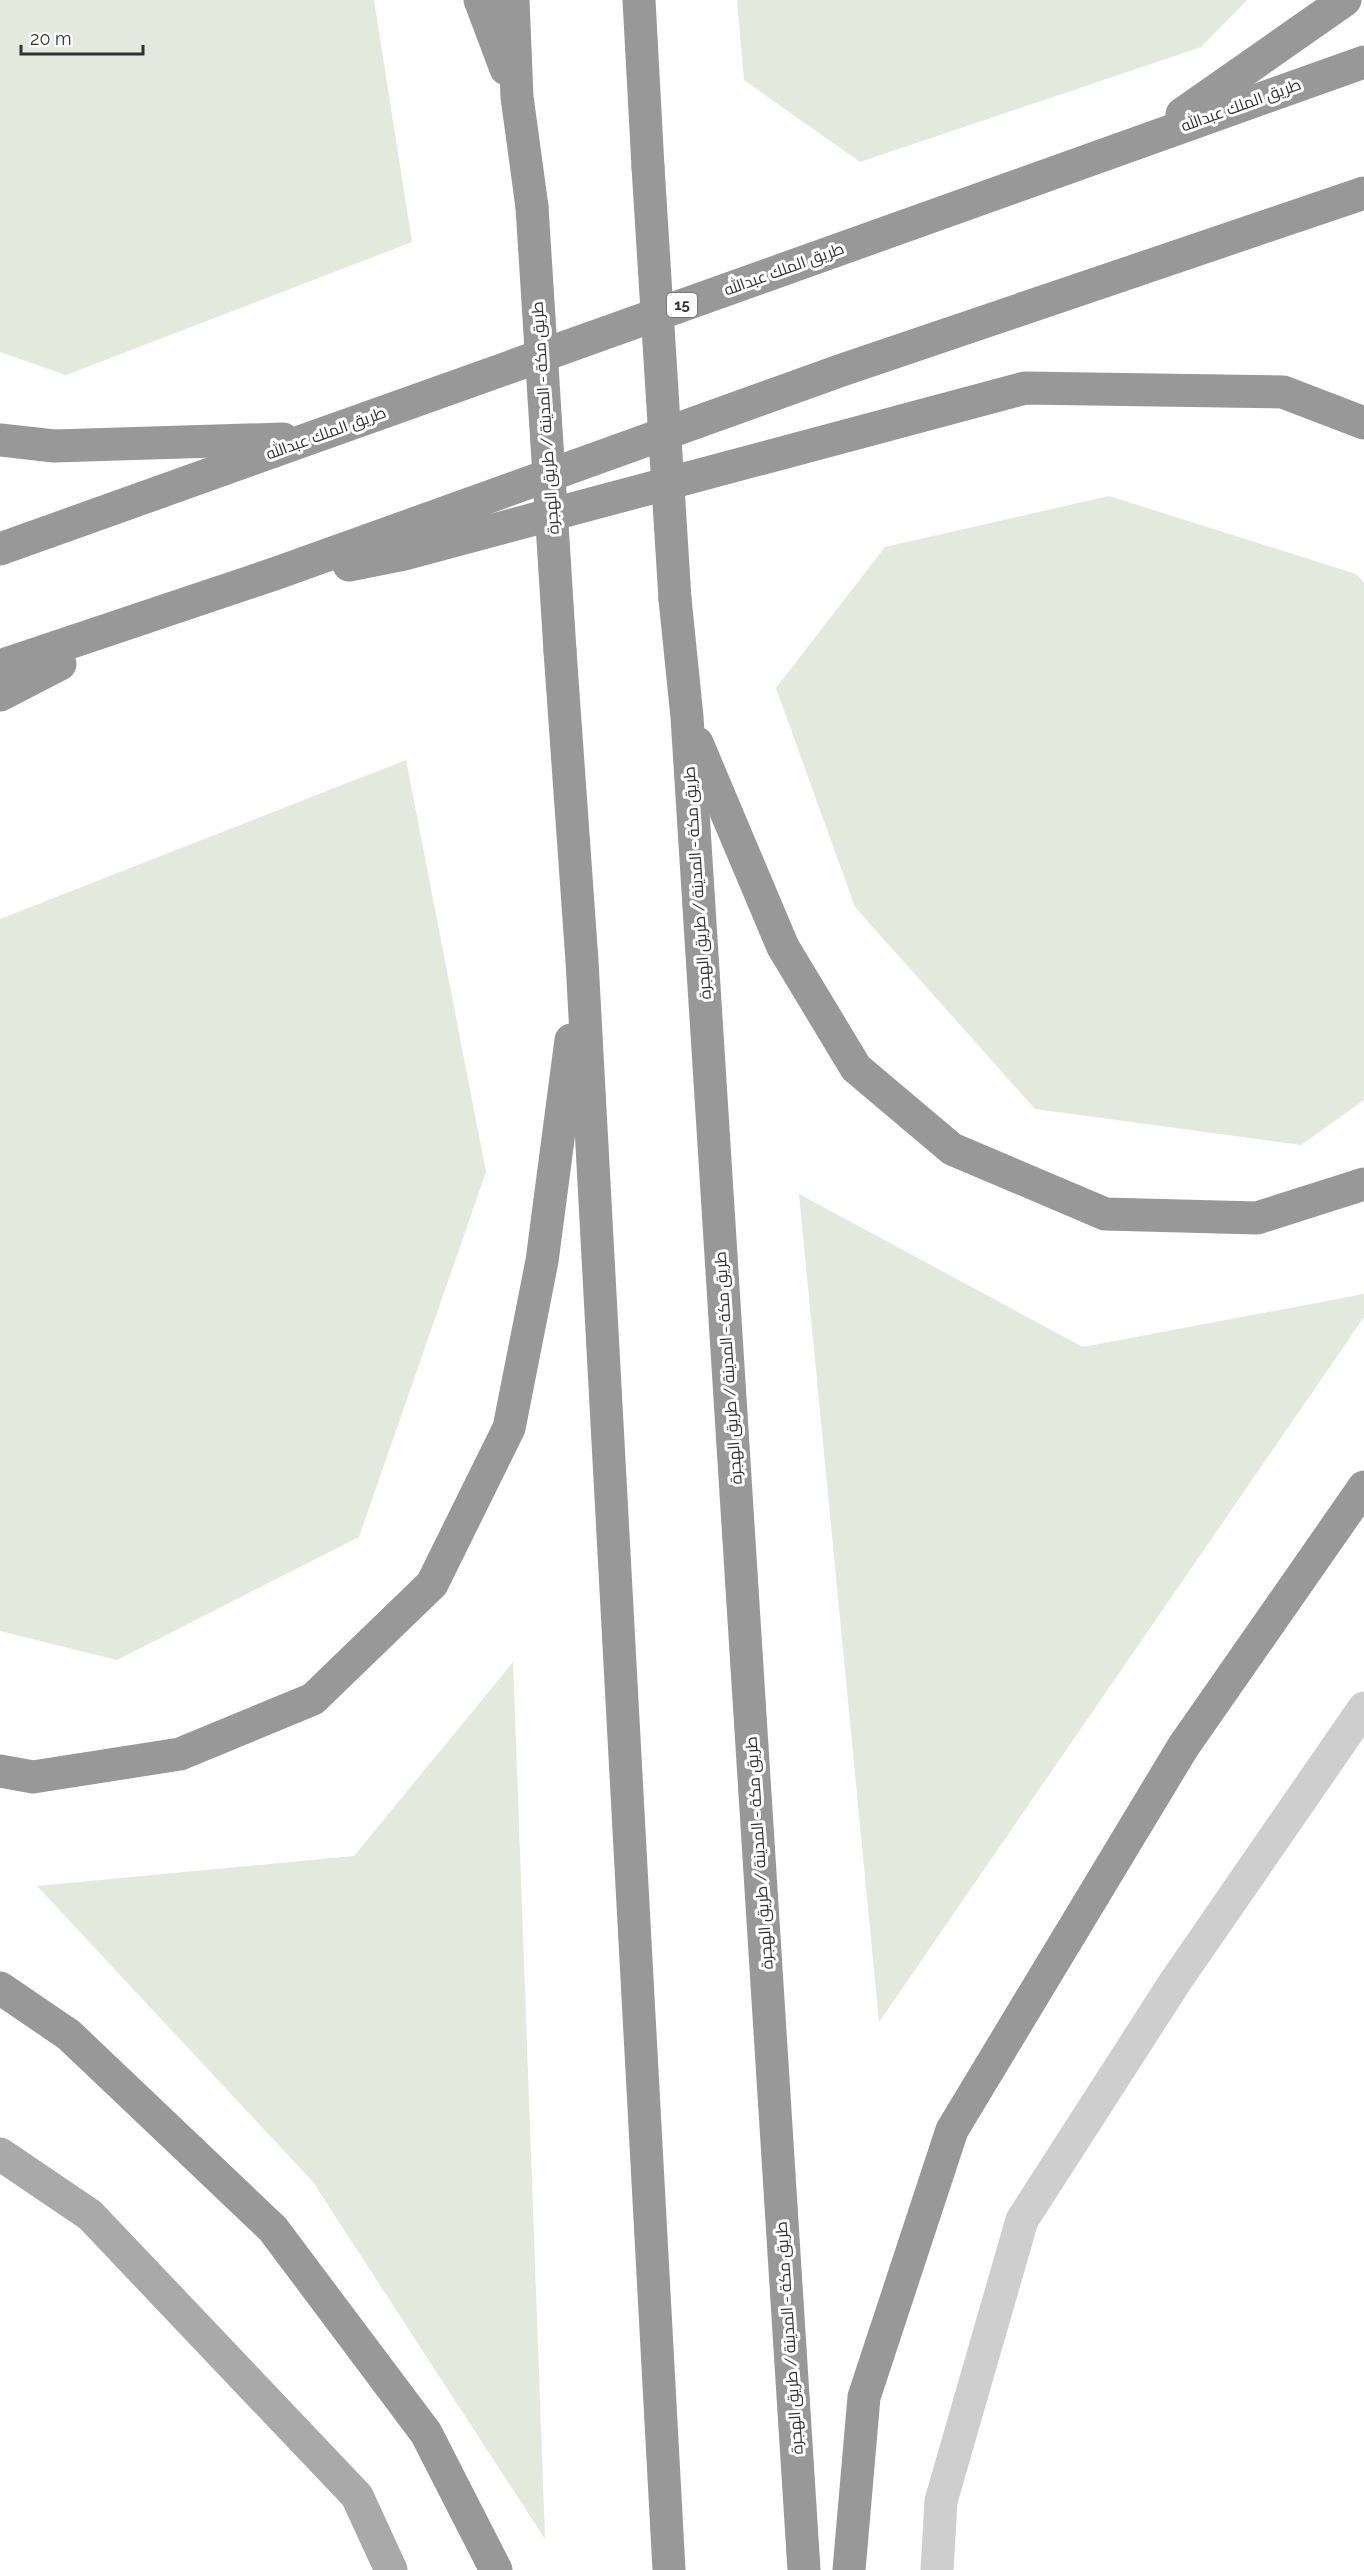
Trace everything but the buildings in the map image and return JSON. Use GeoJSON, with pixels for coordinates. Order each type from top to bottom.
{"type":"FeatureCollection","features":[{"type":"Feature","properties":{"kind":"highway"},"geometry":{"type":"LineString","coordinates":[[480,0],[517,97]]}},
{"type":"Feature","properties":{"kind":"highway"},"geometry":{"type":"LineString","coordinates":[[513,0],[517,97]]}},
{"type":"Feature","properties":{"kind":"highway","name":"طريق مكة - المدينة / طريق الهجرة"},"geometry":{"type":"LineString","coordinates":[[639,0],[675,599],[687,717],[804,2570]]}},
{"type":"Feature","properties":{"kind":"highway"},"geometry":{"type":"LineString","coordinates":[[1148,139],[1345,0]]}},
{"type":"Feature","properties":{"kind":"highway","name":"طريق الملك عبدالله"},"geometry":{"type":"LineString","coordinates":[[0,549],[1364,62]]}},
{"type":"Feature","properties":{"kind":"highway","name":"طريق مكة - المدينة / طريق الهجرة"},"geometry":{"type":"LineString","coordinates":[[517,97],[532,207],[582,961],[669,2570]]}},
{"type":"Feature","properties":{"kind":"highway"},"geometry":{"type":"LineString","coordinates":[[0,666],[215,594],[842,370],[1364,193]]}},
{"type":"Feature","properties":{"kind":"highway"},"geometry":{"type":"LineString","coordinates":[[215,594],[404,554],[1025,388],[1283,392],[1364,423]]}},
{"type":"Feature","properties":{"kind":"highway"},"geometry":{"type":"LineString","coordinates":[[0,440],[54,446],[311,438]]}},
{"type":"Feature","properties":{"kind":"highway"},"geometry":{"type":"LineString","coordinates":[[0,695],[173,608]]}},
{"type":"Feature","properties":{"kind":"highway"},"geometry":{"type":"LineString","coordinates":[[687,717],[783,947],[856,1068],[952,1149],[1105,1214],[1257,1218],[1364,1184]]}},
{"type":"Feature","properties":{"kind":"highway"},"geometry":{"type":"LineString","coordinates":[[0,1771],[33,1777],[180,1754],[313,1699],[432,1584],[509,1428],[542,1261],[582,961]]}},
{"type":"Feature","properties":{"kind":"highway"},"geometry":{"type":"LineString","coordinates":[[849,2570],[864,2397],[952,2130],[1183,1747],[1364,1487]]}},
{"type":"Feature","properties":{"kind":"highway"},"geometry":{"type":"LineString","coordinates":[[0,1988],[69,2035],[273,2229],[426,2433],[496,2570]]}},
{"type":"Feature","properties":{"kind":"main road"},"geometry":{"type":"LineString","coordinates":[[0,2154],[90,2216],[357,2496],[391,2570]]}},
{"type":"Feature","properties":{"kind":"street"},"geometry":{"type":"LineString","coordinates":[[937,2570],[941,2501],[1022,2220],[1175,1982],[1364,1708]]}},
{"type":"Feature","properties":{"kind":"shaded area"},"geometry":{"type":"Polygon","coordinates":[[[0,0],[374,0],[412,242],[66,375],[0,352],[0,0]]]}},
{"type":"Feature","properties":{"kind":"shaded area"},"geometry":{"type":"Polygon","coordinates":[[[737,0],[1247,0],[1201,47],[860,162],[744,80],[737,0]]]}},
{"type":"Feature","properties":{"kind":"shaded area"},"geometry":{"type":"Polygon","coordinates":[[[1109,496],[1356,574],[1364,583],[1364,1100],[1301,1145],[1035,1109],[855,907],[776,688],[885,547],[1109,496]]]}},
{"type":"Feature","properties":{"kind":"shaded area"},"geometry":{"type":"Polygon","coordinates":[[[406,760],[486,1172],[359,1537],[117,1660],[0,1631],[0,919],[406,760]]]}},
{"type":"Feature","properties":{"kind":"shaded area"},"geometry":{"type":"Polygon","coordinates":[[[799,1194],[1083,1347],[1364,1294],[1364,1317],[879,2022],[799,1194]]]}},
{"type":"Feature","properties":{"kind":"shaded area"},"geometry":{"type":"Polygon","coordinates":[[[513,1662],[545,2539],[313,2182],[37,1886],[354,1856],[513,1662]]]}}]}
